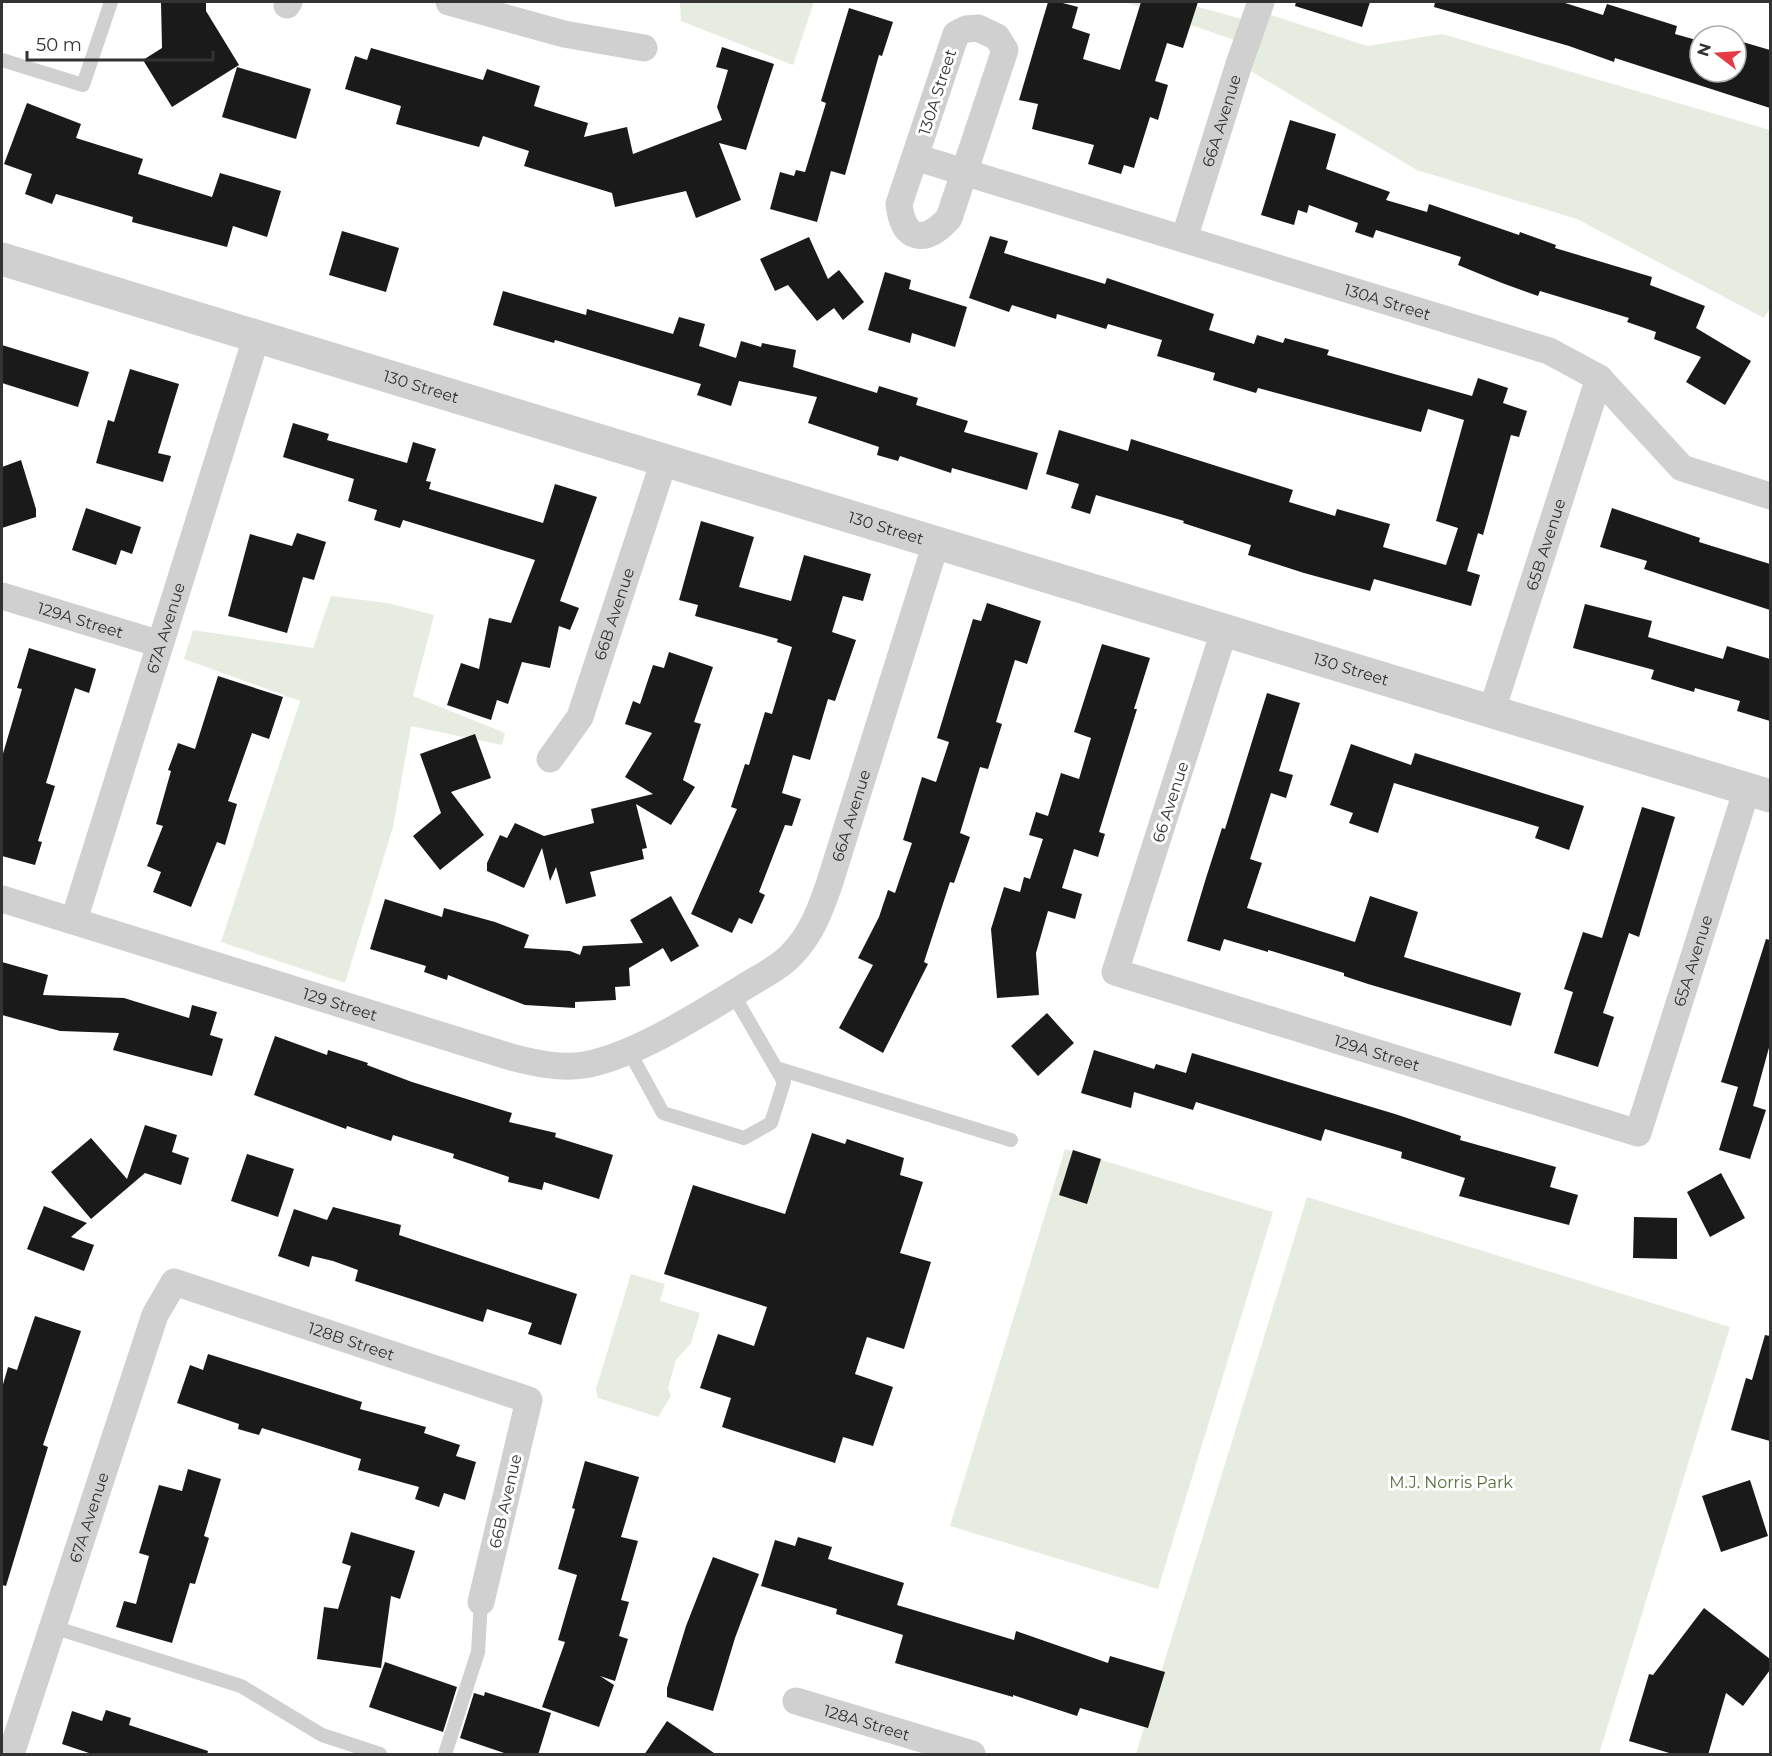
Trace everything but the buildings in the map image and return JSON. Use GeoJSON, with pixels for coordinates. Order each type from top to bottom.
{"type":"FeatureCollection","features":[{"type":"Feature","properties":{"kind":"street"},"geometry":{"type":"LineString","coordinates":[[450,2],[564,34],[644,48]]}},
{"type":"Feature","properties":{"kind":"street","name":"66A Avenue"},"geometry":{"type":"LineString","coordinates":[[1184,239],[1261,2]]}},
{"type":"Feature","properties":{"kind":"street","name":"130A Street"},"geometry":{"type":"LineString","coordinates":[[966,29],[989,31],[997,36],[1005,50],[966,172],[949,218],[939,230],[926,237],[912,234],[901,222],[899,204],[915,157],[956,34],[966,29]]}},
{"type":"Feature","properties":{"kind":"street","name":"130A Street"},"geometry":{"type":"LineString","coordinates":[[915,157],[1549,351],[1599,378],[1682,468],[1770,496]]}},
{"type":"Feature","properties":{"kind":"street","name":"130 Street"},"geometry":{"type":"LineString","coordinates":[[2,260],[257,335],[664,461],[1759,792]]}},
{"type":"Feature","properties":{"kind":"street","name":"67A Avenue"},"geometry":{"type":"LineString","coordinates":[[74,920],[257,335]]}},
{"type":"Feature","properties":{"kind":"street","name":"65B Avenue"},"geometry":{"type":"LineString","coordinates":[[1492,710],[1599,378]]}},
{"type":"Feature","properties":{"kind":"street","name":"66B Avenue"},"geometry":{"type":"LineString","coordinates":[[550,759],[580,717],[664,461]]}},
{"type":"Feature","properties":{"kind":"street","name":"66A Avenue"},"geometry":{"type":"LineString","coordinates":[[678,1025],[734,994],[791,956],[810,932],[817,918],[936,543]]}},
{"type":"Feature","properties":{"kind":"street","name":"129A Street"},"geometry":{"type":"LineString","coordinates":[[2,596],[160,644]]}},
{"type":"Feature","properties":{"kind":"street","name":"66 Avenue"},"geometry":{"type":"LineString","coordinates":[[1114,972],[1224,631]]}},
{"type":"Feature","properties":{"kind":"street","name":"65A Avenue"},"geometry":{"type":"LineString","coordinates":[[1638,1133],[1759,792]]}},
{"type":"Feature","properties":{"kind":"street","name":"129 Street"},"geometry":{"type":"LineString","coordinates":[[2,899],[511,1058],[540,1064],[580,1065],[609,1059],[678,1025]]}},
{"type":"Feature","properties":{"kind":"street","name":"129A Street"},"geometry":{"type":"LineString","coordinates":[[1114,972],[1638,1133]]}},
{"type":"Feature","properties":{"kind":"street","name":"67A Avenue"},"geometry":{"type":"LineString","coordinates":[[11,1755],[155,1315],[174,1282]]}},
{"type":"Feature","properties":{"kind":"street","name":"128B Street"},"geometry":{"type":"LineString","coordinates":[[174,1282],[529,1400]]}},
{"type":"Feature","properties":{"kind":"street","name":"66B Avenue"},"geometry":{"type":"LineString","coordinates":[[481,1602],[529,1400]]}},
{"type":"Feature","properties":{"kind":"street","name":"128A Street"},"geometry":{"type":"LineString","coordinates":[[796,1701],[917,1746],[972,1755]]}},
{"type":"Feature","properties":{"kind":"lane"},"geometry":{"type":"LineString","coordinates":[[2,60],[83,85],[111,2]]}},
{"type":"Feature","properties":{"kind":"lane"},"geometry":{"type":"LineString","coordinates":[[629,1051],[663,1113],[744,1138],[771,1123],[784,1082],[734,994]]}},
{"type":"Feature","properties":{"kind":"lane"},"geometry":{"type":"LineString","coordinates":[[776,1068],[1011,1140]]}},
{"type":"Feature","properties":{"kind":"lane"},"geometry":{"type":"LineString","coordinates":[[445,1755],[478,1652],[481,1602]]}},
{"type":"Feature","properties":{"kind":"lane"},"geometry":{"type":"LineString","coordinates":[[53,1627],[241,1686],[322,1735],[380,1755]]}},
{"type":"Feature","properties":{"kind":"green space"},"geometry":{"type":"Polygon","coordinates":[[[680,2],[814,2],[793,65],[681,21],[680,2]]]}},
{"type":"Feature","properties":{"kind":"green space"},"geometry":{"type":"Polygon","coordinates":[[[1125,2],[1180,2],[1253,22],[1258,11],[1367,46],[1442,34],[1770,130],[1770,308],[1764,318],[1577,219],[1417,170],[1239,64],[1246,44],[1125,2]]]}},
{"type":"Feature","properties":{"kind":"green space"},"geometry":{"type":"Polygon","coordinates":[[[331,596],[387,603],[434,615],[413,696],[505,733],[502,745],[411,726],[393,827],[345,983],[221,942],[300,701],[184,659],[193,630],[313,648],[331,596]]]}},
{"type":"Feature","properties":{"kind":"green space"},"geometry":{"type":"Polygon","coordinates":[[[1065,1149],[1273,1212],[1158,1589],[950,1526],[1065,1149]]]}},
{"type":"Feature","properties":{"kind":"green space","name":"M.J. Norris Park"},"geometry":{"type":"Polygon","coordinates":[[[1307,1197],[1730,1327],[1599,1754],[1136,1754],[1307,1197]]]}},
{"type":"Feature","properties":{"kind":"green space"},"geometry":{"type":"Polygon","coordinates":[[[631,1274],[665,1284],[660,1301],[700,1313],[691,1343],[676,1360],[668,1388],[671,1396],[658,1417],[598,1398],[596,1389],[631,1274]]]}}]}
